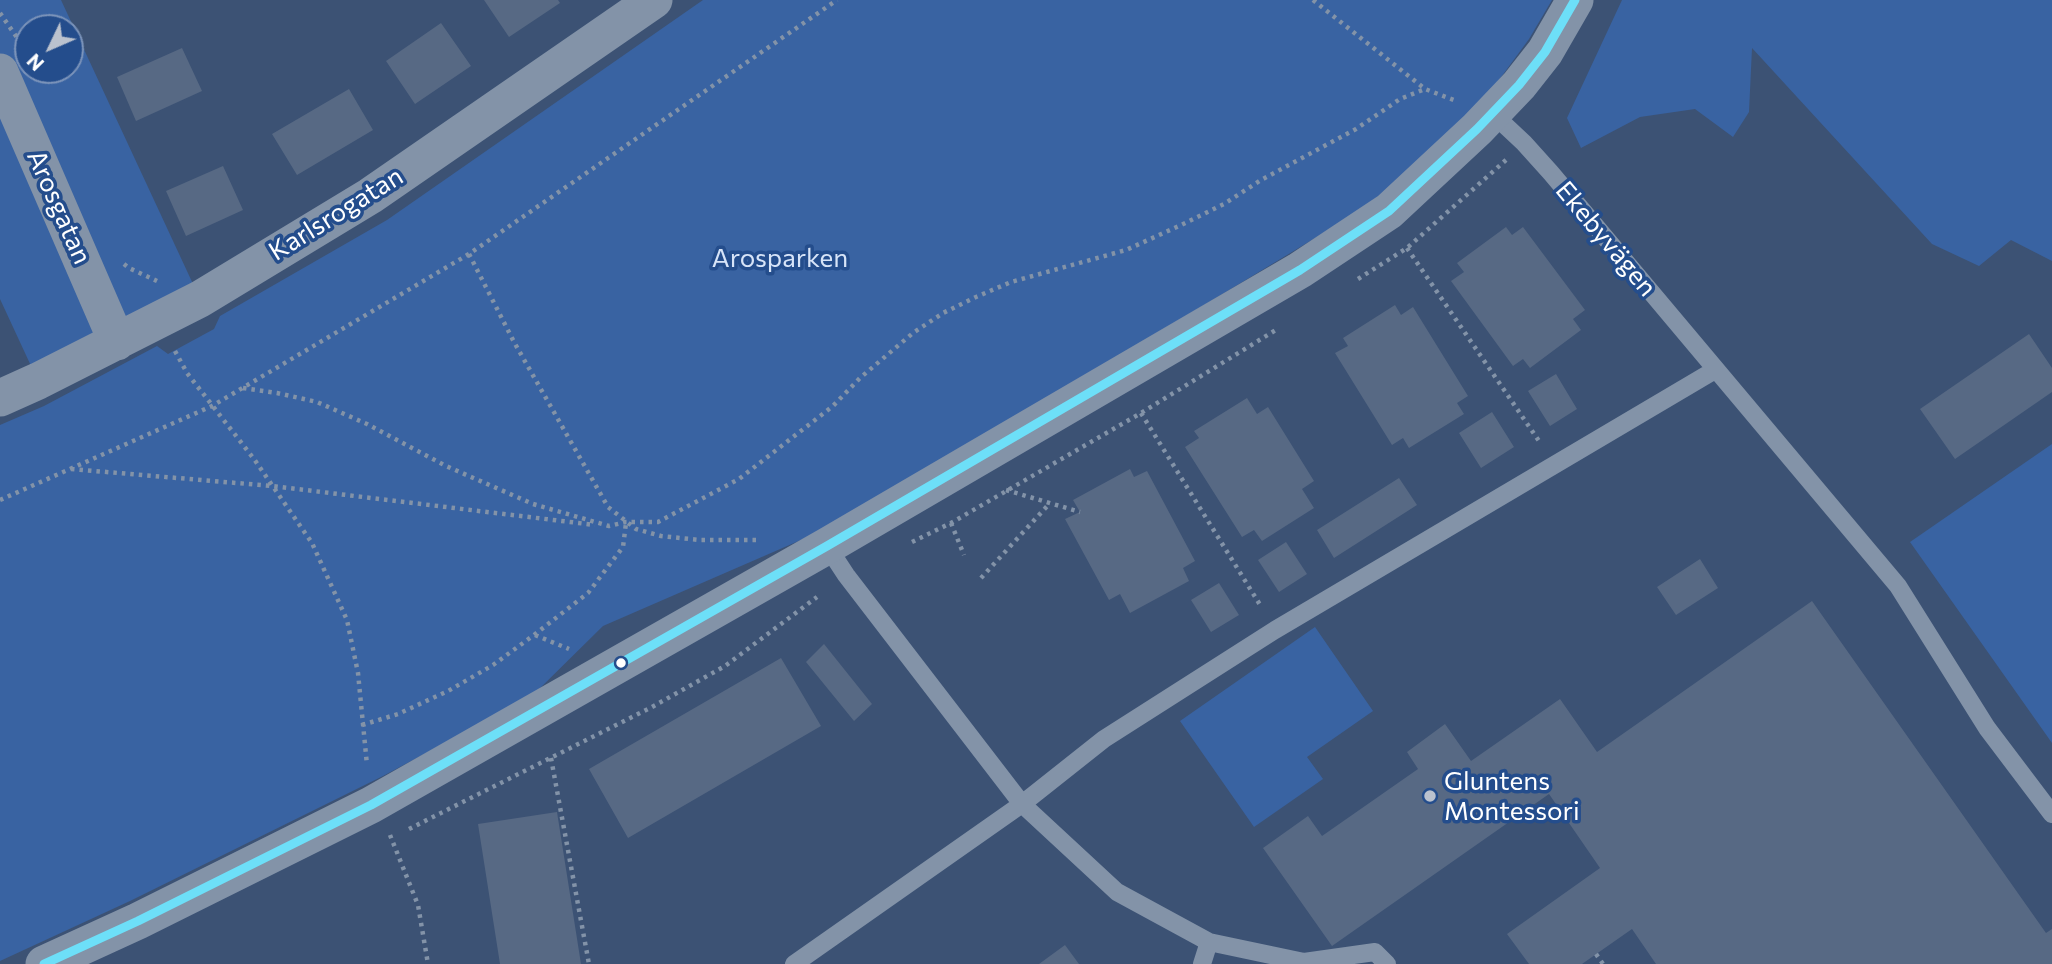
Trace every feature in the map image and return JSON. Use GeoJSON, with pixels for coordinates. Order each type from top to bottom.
{"type":"FeatureCollection","features":[{"type":"Feature","properties":{"kind":"street","name":"Karlsrogatan"},"geometry":{"type":"LineString","coordinates":[[0,398],[200,299],[370,196],[654,0]]}},
{"type":"Feature","properties":{"kind":"street"},"geometry":{"type":"LineString","coordinates":[[44,964],[138,921],[371,805],[827,546],[1300,270],[1389,211],[1445,160],[1519,85],[1545,52],[1575,0]]}},
{"type":"Feature","properties":{"kind":"street","name":"Arosgatan"},"geometry":{"type":"LineString","coordinates":[[10,58],[117,342]]}},
{"type":"Feature","properties":{"kind":"lane","name":"Ekebyvägen"},"geometry":{"type":"LineString","coordinates":[[1492,113],[1551,173],[1898,586],[1987,728],[2052,814]]}},
{"type":"Feature","properties":{"kind":"lane"},"geometry":{"type":"LineString","coordinates":[[794,964],[1022,804],[1104,739],[1275,630],[1715,370]]}},
{"type":"Feature","properties":{"kind":"lane"},"geometry":{"type":"LineString","coordinates":[[827,546],[846,575],[1022,804],[1117,892],[1209,942],[1304,962],[1375,952],[1387,964]]}},
{"type":"Feature","properties":{"kind":"lane"},"geometry":{"type":"LineString","coordinates":[[1202,964],[1209,942]]}},
{"type":"Feature","properties":{"kind":"path"},"geometry":{"type":"LineString","coordinates":[[0,500],[212,406],[469,254],[837,0]]}},
{"type":"Feature","properties":{"kind":"path"},"geometry":{"type":"LineString","coordinates":[[1313,0],[1425,89],[1492,113]]}},
{"type":"Feature","properties":{"kind":"path"},"geometry":{"type":"LineString","coordinates":[[0,13],[10,58]]}},
{"type":"Feature","properties":{"kind":"path"},"geometry":{"type":"LineString","coordinates":[[70,469],[272,486],[609,526],[626,522],[658,522],[739,478],[833,406],[913,333],[943,313],[1011,282],[1126,250],[1169,231],[1224,204],[1261,180],[1356,129],[1400,99],[1425,89]]}},
{"type":"Feature","properties":{"kind":"path"},"geometry":{"type":"LineString","coordinates":[[1407,248],[1556,465]]}},
{"type":"Feature","properties":{"kind":"path"},"geometry":{"type":"LineString","coordinates":[[469,254],[514,342],[608,507],[636,529],[661,536],[700,540],[762,540]]}},
{"type":"Feature","properties":{"kind":"path"},"geometry":{"type":"LineString","coordinates":[[121,261],[129,268],[159,282]]}},
{"type":"Feature","properties":{"kind":"path"},"geometry":{"type":"LineString","coordinates":[[157,320],[187,373],[312,543],[347,620],[358,673],[371,805],[392,838],[418,905],[428,964]]}},
{"type":"Feature","properties":{"kind":"path"},"geometry":{"type":"LineString","coordinates":[[243,388],[317,402],[367,424],[446,466],[533,503],[609,526]]}},
{"type":"Feature","properties":{"kind":"path"},"geometry":{"type":"LineString","coordinates":[[1141,413],[1275,630]]}},
{"type":"Feature","properties":{"kind":"path"},"geometry":{"type":"LineString","coordinates":[[1006,490],[1080,512]]}},
{"type":"Feature","properties":{"kind":"path"},"geometry":{"type":"LineString","coordinates":[[981,578],[1050,503]]}},
{"type":"Feature","properties":{"kind":"path"},"geometry":{"type":"LineString","coordinates":[[362,725],[398,714],[447,691],[493,665],[534,635],[588,593],[623,547],[626,522]]}},
{"type":"Feature","properties":{"kind":"path"},"geometry":{"type":"LineString","coordinates":[[951,523],[964,555]]}},
{"type":"Feature","properties":{"kind":"path"},"geometry":{"type":"LineString","coordinates":[[534,635],[577,653]]}},
{"type":"Feature","properties":{"kind":"path"},"geometry":{"type":"LineString","coordinates":[[551,758],[589,964]]}},
{"type":"Feature","properties":{"kind":"path"},"geometry":{"type":"LineString","coordinates":[[1596,954],[1603,964]]}},
{"type":"Feature","properties":{"kind":"green space"},"geometry":{"type":"Polygon","coordinates":[[[0,0],[61,0],[68,14],[14,14],[14,84],[84,84],[84,49],[200,299],[38,381],[0,299],[0,0]]]}},
{"type":"Feature","properties":{"kind":"green space","name":"Arosparken"},"geometry":{"type":"Polygon","coordinates":[[[703,0],[1552,0],[1529,39],[1488,95],[1378,200],[817,533],[603,626],[531,697],[383,776],[130,901],[0,961],[0,425],[44,406],[157,346],[168,354],[214,329],[220,316],[387,220],[703,0]]]}},
{"type":"Feature","properties":{"kind":"green space"},"geometry":{"type":"Polygon","coordinates":[[[1622,0],[2052,0],[2052,261],[2011,240],[1979,266],[1932,244],[1752,48],[1749,112],[1733,137],[1695,109],[1640,117],[1581,148],[1567,118],[1622,0]]]}},
{"type":"Feature","properties":{"kind":"green space"},"geometry":{"type":"Polygon","coordinates":[[[2052,444],[2052,743],[1910,542],[2052,444]]]}},
{"type":"Feature","properties":{"kind":"green space"},"geometry":{"type":"Polygon","coordinates":[[[1315,627],[1373,711],[1307,757],[1323,779],[1254,827],[1180,721],[1315,627]]]}},
{"type":"Feature","properties":{"kind":"building"},"geometry":{"type":"Polygon","coordinates":[[[484,0],[558,0],[560,3],[509,37],[484,0]]]}},
{"type":"Feature","properties":{"kind":"building"},"geometry":{"type":"Polygon","coordinates":[[[441,23],[471,66],[415,104],[386,61],[441,23]]]}},
{"type":"Feature","properties":{"kind":"building"},"geometry":{"type":"Polygon","coordinates":[[[182,48],[202,91],[136,121],[117,77],[182,48]]]}},
{"type":"Feature","properties":{"kind":"building"},"geometry":{"type":"Polygon","coordinates":[[[349,89],[373,130],[297,175],[272,134],[349,89]]]}},
{"type":"Feature","properties":{"kind":"building"},"geometry":{"type":"Polygon","coordinates":[[[223,166],[243,210],[186,236],[166,191],[223,166]]]}},
{"type":"Feature","properties":{"kind":"building"},"geometry":{"type":"Polygon","coordinates":[[[1506,227],[1512,235],[1523,227],[1585,310],[1573,319],[1581,330],[1530,368],[1523,359],[1513,366],[1451,281],[1464,272],[1457,263],[1506,227]]]}},
{"type":"Feature","properties":{"kind":"building"},"geometry":{"type":"Polygon","coordinates":[[[1395,305],[1401,315],[1413,307],[1468,396],[1457,403],[1464,414],[1409,448],[1403,438],[1392,445],[1335,353],[1348,346],[1343,338],[1395,305]]]}},
{"type":"Feature","properties":{"kind":"building"},"geometry":{"type":"Polygon","coordinates":[[[2029,334],[2052,368],[2052,392],[1955,459],[1920,409],[2029,334]]]}},
{"type":"Feature","properties":{"kind":"building"},"geometry":{"type":"Polygon","coordinates":[[[1556,374],[1577,409],[1550,426],[1528,391],[1556,374]]]}},
{"type":"Feature","properties":{"kind":"building"},"geometry":{"type":"Polygon","coordinates":[[[1247,398],[1257,414],[1268,407],[1314,481],[1302,489],[1314,508],[1262,541],[1254,530],[1242,537],[1185,447],[1199,438],[1194,431],[1247,398]]]}},
{"type":"Feature","properties":{"kind":"building"},"geometry":{"type":"Polygon","coordinates":[[[1492,412],[1514,447],[1481,468],[1459,433],[1492,412]]]}},
{"type":"Feature","properties":{"kind":"building"},"geometry":{"type":"Polygon","coordinates":[[[1130,469],[1134,477],[1147,471],[1195,561],[1183,568],[1189,581],[1130,613],[1120,594],[1109,600],[1065,519],[1080,512],[1073,500],[1130,469]]]}},
{"type":"Feature","properties":{"kind":"building"},"geometry":{"type":"Polygon","coordinates":[[[1399,478],[1417,505],[1334,558],[1317,530],[1399,478]]]}},
{"type":"Feature","properties":{"kind":"building"},"geometry":{"type":"Polygon","coordinates":[[[1286,542],[1307,574],[1279,592],[1258,560],[1286,542]]]}},
{"type":"Feature","properties":{"kind":"building"},"geometry":{"type":"Polygon","coordinates":[[[1700,559],[1718,588],[1676,615],[1657,587],[1700,559]]]}},
{"type":"Feature","properties":{"kind":"building"},"geometry":{"type":"Polygon","coordinates":[[[1219,583],[1239,615],[1211,632],[1191,600],[1219,583]]]}},
{"type":"Feature","properties":{"kind":"building"},"geometry":{"type":"Polygon","coordinates":[[[1812,601],[2046,933],[2052,929],[2052,964],[1656,964],[1632,929],[1582,964],[1529,964],[1507,934],[1600,868],[1549,794],[1332,946],[1263,848],[1308,816],[1322,836],[1418,769],[1407,752],[1445,724],[1471,761],[1560,699],[1597,752],[1812,601]]]}},
{"type":"Feature","properties":{"kind":"building"},"geometry":{"type":"Polygon","coordinates":[[[824,644],[872,704],[854,721],[806,662],[824,644]]]}},
{"type":"Feature","properties":{"kind":"building"},"geometry":{"type":"Polygon","coordinates":[[[781,658],[821,726],[628,838],[589,769],[781,658]]]}},
{"type":"Feature","properties":{"kind":"building"},"geometry":{"type":"Polygon","coordinates":[[[557,812],[581,964],[500,964],[478,824],[557,812]]]}},
{"type":"Feature","properties":{"kind":"building"},"geometry":{"type":"Polygon","coordinates":[[[1065,945],[1079,964],[1039,964],[1065,945]]]}},
{"type":"Feature","properties":{"kind":"transit line"},"geometry":{"type":"LineString","coordinates":[[44,964],[138,921],[371,805],[827,546],[1300,270],[1389,211],[1477,129],[1519,85],[1545,52],[1575,0]]}},
{"type":"Feature","properties":{"kind":"place","name":"Gluntens Montessori"},"geometry":{"type":"Point","coordinates":[1430,796]}}]}
